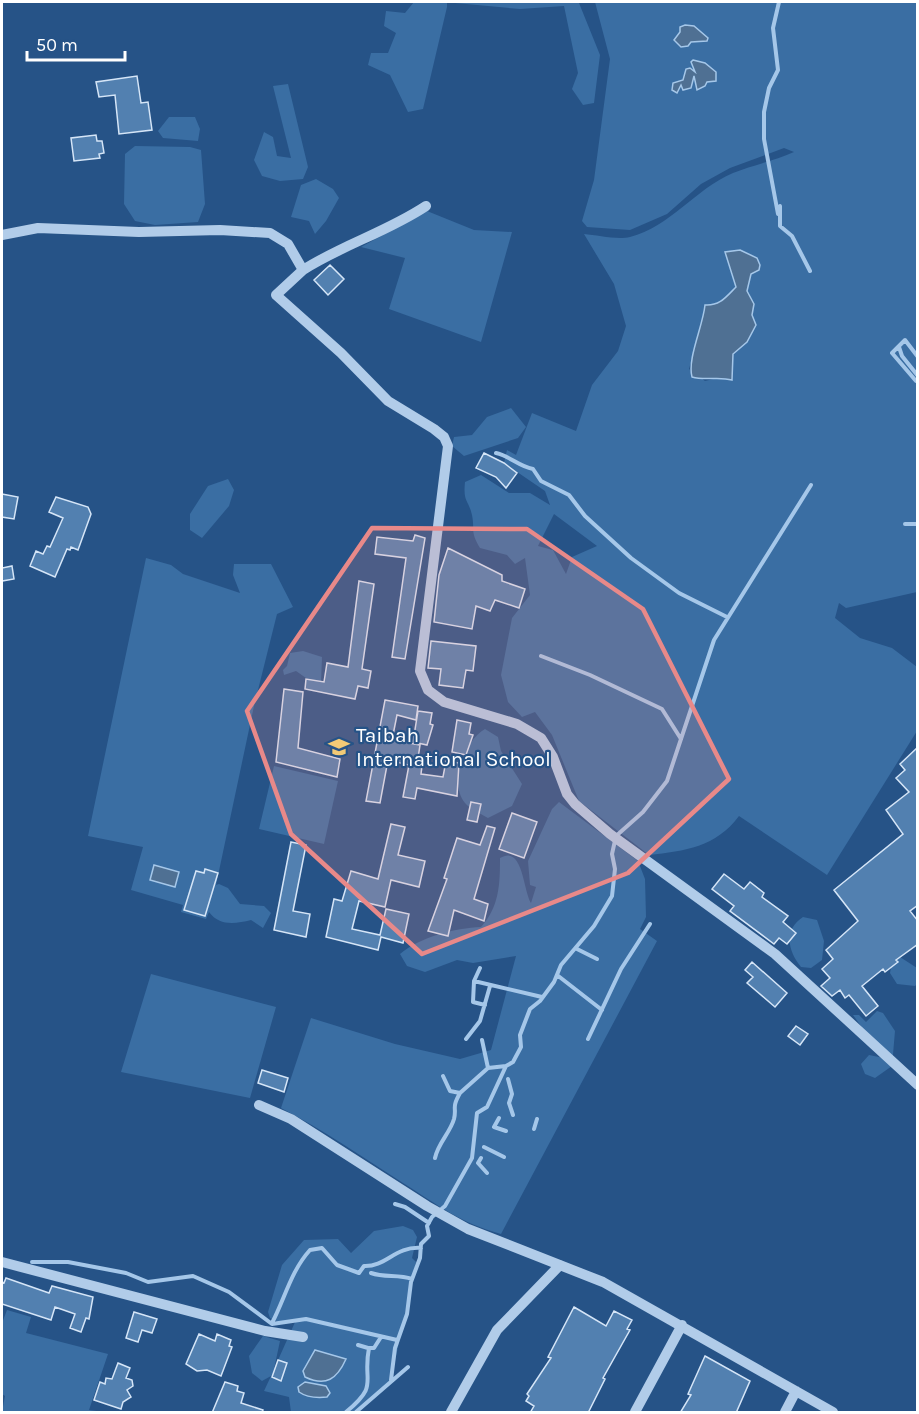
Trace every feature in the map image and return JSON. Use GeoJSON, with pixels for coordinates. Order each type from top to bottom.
{"type":"FeatureCollection","features":[{"type":"Feature","properties":{"kind":"street"},"geometry":{"type":"LineString","coordinates":[[426,206],[395,226],[322,258],[303,270],[276,295],[341,353],[388,402],[439,433],[448,446],[420,670],[428,690],[444,702],[517,724],[541,738],[553,757],[567,794],[610,834],[775,954],[918,1085]]}},
{"type":"Feature","properties":{"kind":"street"},"geometry":{"type":"LineString","coordinates":[[2,235],[38,228],[139,231],[220,230],[270,233],[288,244],[303,270]]}},
{"type":"Feature","properties":{"kind":"street"},"geometry":{"type":"LineString","coordinates":[[259,1105],[291,1119],[427,1206],[468,1229],[603,1282],[833,1413]]}},
{"type":"Feature","properties":{"kind":"street"},"geometry":{"type":"LineString","coordinates":[[2,1262],[265,1331],[303,1337]]}},
{"type":"Feature","properties":{"kind":"street"},"geometry":{"type":"LineString","coordinates":[[451,1413],[497,1330],[560,1265]]}},
{"type":"Feature","properties":{"kind":"street"},"geometry":{"type":"LineString","coordinates":[[635,1413],[682,1325]]}},
{"type":"Feature","properties":{"kind":"street"},"geometry":{"type":"LineString","coordinates":[[784,1413],[796,1391]]}},
{"type":"Feature","properties":{"kind":"highlighted area"},"geometry":{"type":"Polygon","coordinates":[[[372,528],[527,529],[643,609],[729,779],[628,873],[422,954],[291,834],[247,711],[372,528]]]}},
{"type":"Feature","properties":{"kind":"shaded area"},"geometry":{"type":"Polygon","coordinates":[[[414,2],[447,2],[447,7],[423,109],[408,112],[390,75],[368,65],[371,53],[388,53],[396,33],[384,26],[386,11],[405,13],[414,2]]]}},
{"type":"Feature","properties":{"kind":"shaded area"},"geometry":{"type":"Polygon","coordinates":[[[587,2],[579,3],[600,55],[594,103],[583,105],[572,89],[578,73],[564,6],[520,9],[455,3],[587,2]]]}},
{"type":"Feature","properties":{"kind":"shaded area"},"geometry":{"type":"Polygon","coordinates":[[[595,2],[917,2],[917,592],[846,608],[839,603],[835,618],[860,638],[892,648],[917,667],[917,731],[827,875],[739,816],[720,835],[699,846],[649,855],[579,801],[552,735],[535,712],[522,717],[508,702],[501,675],[512,618],[530,595],[525,558],[515,564],[507,555],[480,548],[474,534],[472,515],[465,497],[465,482],[481,475],[509,493],[530,493],[550,505],[545,491],[504,463],[507,450],[516,455],[532,413],[576,431],[592,385],[618,351],[626,326],[614,284],[584,234],[625,238],[644,232],[670,217],[719,180],[794,152],[784,148],[730,168],[701,184],[667,214],[630,230],[587,227],[582,221],[594,180],[610,59],[595,2]],[[694,26],[681,32],[681,47],[690,42],[701,42],[703,35],[694,26]],[[751,274],[735,291],[721,301],[705,305],[703,322],[689,369],[705,381],[721,377],[732,379],[732,354],[747,342],[754,304],[747,291],[751,274]],[[554,514],[538,546],[553,550],[566,574],[572,557],[597,546],[554,514]]]}},
{"type":"Feature","properties":{"kind":"shaded area"},"geometry":{"type":"Polygon","coordinates":[[[694,26],[708,38],[707,41],[691,42],[688,46],[681,47],[674,40],[680,32],[680,27],[694,26]]]}},
{"type":"Feature","properties":{"kind":"shaded area"},"geometry":{"type":"Polygon","coordinates":[[[693,60],[705,63],[716,72],[716,81],[707,82],[705,86],[697,90],[694,76],[691,88],[683,90],[681,85],[677,93],[672,90],[673,83],[683,80],[686,69],[690,68],[695,72],[691,62],[693,60]]]}},
{"type":"Feature","properties":{"kind":"shaded area"},"geometry":{"type":"Polygon","coordinates":[[[288,84],[308,167],[303,179],[280,181],[262,176],[254,160],[264,132],[273,137],[277,156],[291,158],[273,86],[288,84]]]}},
{"type":"Feature","properties":{"kind":"shaded area"},"geometry":{"type":"Polygon","coordinates":[[[169,117],[195,117],[200,129],[198,141],[163,138],[158,131],[169,117]]]}},
{"type":"Feature","properties":{"kind":"shaded area"},"geometry":{"type":"Polygon","coordinates":[[[135,146],[190,147],[201,150],[205,204],[198,222],[155,225],[135,221],[124,204],[125,154],[135,146]]]}},
{"type":"Feature","properties":{"kind":"shaded area"},"geometry":{"type":"Polygon","coordinates":[[[316,179],[333,189],[339,198],[326,221],[315,234],[309,221],[291,217],[301,185],[316,179]]]}},
{"type":"Feature","properties":{"kind":"shaded area"},"geometry":{"type":"Polygon","coordinates":[[[427,211],[474,230],[512,232],[481,342],[389,309],[405,258],[361,247],[427,211]]]}},
{"type":"Feature","properties":{"kind":"shaded area"},"geometry":{"type":"Polygon","coordinates":[[[740,250],[757,258],[760,265],[759,270],[751,274],[747,291],[754,304],[752,315],[756,325],[747,342],[733,354],[732,380],[692,377],[693,352],[705,305],[719,302],[736,287],[725,252],[740,250]]]}},
{"type":"Feature","properties":{"kind":"shaded area"},"geometry":{"type":"Polygon","coordinates":[[[511,408],[526,427],[518,438],[464,456],[452,446],[454,437],[472,435],[487,417],[511,408]]]}},
{"type":"Feature","properties":{"kind":"shaded area"},"geometry":{"type":"Polygon","coordinates":[[[228,479],[234,490],[229,506],[202,538],[190,530],[190,514],[208,486],[228,479]]]}},
{"type":"Feature","properties":{"kind":"shaded area"},"geometry":{"type":"Polygon","coordinates":[[[146,558],[171,565],[183,574],[240,593],[233,575],[234,564],[271,564],[293,607],[277,614],[254,706],[216,885],[228,888],[240,904],[264,906],[271,913],[263,928],[251,920],[228,923],[218,920],[209,912],[206,919],[181,912],[183,905],[131,890],[143,847],[88,836],[146,558]]]}},
{"type":"Feature","properties":{"kind":"shaded area"},"geometry":{"type":"Polygon","coordinates":[[[303,651],[322,657],[321,683],[316,685],[296,671],[284,675],[283,670],[287,666],[290,653],[303,651]]]}},
{"type":"Feature","properties":{"kind":"shaded area"},"geometry":{"type":"Polygon","coordinates":[[[485,729],[498,737],[501,751],[522,784],[512,806],[488,818],[465,803],[458,785],[465,752],[471,742],[485,729]]]}},
{"type":"Feature","properties":{"kind":"shaded area"},"geometry":{"type":"Polygon","coordinates":[[[274,766],[338,781],[324,844],[259,829],[274,766]]]}},
{"type":"Feature","properties":{"kind":"shaded area"},"geometry":{"type":"Polygon","coordinates":[[[559,802],[638,861],[645,879],[646,917],[640,929],[657,941],[501,1234],[486,1230],[450,1213],[328,1135],[281,1108],[311,1018],[395,1044],[460,1059],[491,1050],[516,956],[473,963],[457,960],[425,972],[407,966],[400,954],[417,943],[438,934],[481,927],[492,912],[495,903],[500,877],[500,858],[508,855],[518,863],[531,903],[536,887],[530,885],[528,861],[552,809],[559,802]]]}},
{"type":"Feature","properties":{"kind":"shaded area"},"geometry":{"type":"Polygon","coordinates":[[[154,865],[179,872],[175,887],[150,880],[154,865]]]}},
{"type":"Feature","properties":{"kind":"shaded area"},"geometry":{"type":"Polygon","coordinates":[[[803,917],[817,920],[824,941],[822,960],[811,968],[801,967],[791,948],[792,928],[803,917]]]}},
{"type":"Feature","properties":{"kind":"shaded area"},"geometry":{"type":"Polygon","coordinates":[[[900,957],[917,968],[915,986],[897,984],[890,973],[892,962],[900,957]]]}},
{"type":"Feature","properties":{"kind":"shaded area"},"geometry":{"type":"Polygon","coordinates":[[[151,974],[276,1007],[250,1098],[121,1072],[151,974]]]}},
{"type":"Feature","properties":{"kind":"shaded area"},"geometry":{"type":"Polygon","coordinates":[[[877,1011],[883,1013],[895,1031],[892,1066],[875,1078],[865,1074],[861,1064],[869,1055],[884,1058],[853,1015],[859,1015],[866,1022],[877,1011]]]}},
{"type":"Feature","properties":{"kind":"shaded area"},"geometry":{"type":"Polygon","coordinates":[[[403,1226],[413,1230],[417,1237],[412,1258],[416,1262],[391,1380],[356,1412],[291,1412],[289,1397],[264,1391],[271,1376],[262,1381],[252,1373],[249,1356],[263,1336],[280,1341],[274,1369],[296,1320],[280,1323],[270,1318],[268,1312],[282,1265],[304,1240],[338,1239],[351,1253],[374,1231],[403,1226]]]}},
{"type":"Feature","properties":{"kind":"shaded area"},"geometry":{"type":"Polygon","coordinates":[[[7,1310],[31,1317],[26,1333],[108,1354],[89,1410],[104,1412],[2,1412],[5,1396],[2,1394],[2,1323],[7,1310]]]}},
{"type":"Feature","properties":{"kind":"shaded area"},"geometry":{"type":"Polygon","coordinates":[[[315,1350],[346,1359],[335,1376],[325,1381],[305,1377],[303,1371],[315,1350]]]}},
{"type":"Feature","properties":{"kind":"shaded area"},"geometry":{"type":"Polygon","coordinates":[[[305,1382],[326,1386],[330,1393],[327,1397],[302,1394],[298,1387],[305,1382]]]}},
{"type":"Feature","properties":{"kind":"building"},"geometry":{"type":"Polygon","coordinates":[[[137,76],[141,103],[148,102],[152,130],[119,134],[115,95],[99,97],[96,82],[137,76]]]}},
{"type":"Feature","properties":{"kind":"building"},"geometry":{"type":"Polygon","coordinates":[[[96,135],[97,141],[102,141],[104,153],[99,154],[100,158],[74,161],[71,138],[96,135]]]}},
{"type":"Feature","properties":{"kind":"building"},"geometry":{"type":"Polygon","coordinates":[[[330,265],[344,279],[328,295],[314,280],[330,265]]]}},
{"type":"Feature","properties":{"kind":"building"},"geometry":{"type":"Polygon","coordinates":[[[484,453],[504,463],[517,473],[506,488],[496,477],[476,468],[484,453]]]}},
{"type":"Feature","properties":{"kind":"building"},"geometry":{"type":"Polygon","coordinates":[[[2,494],[18,497],[14,519],[2,517],[2,494]]]}},
{"type":"Feature","properties":{"kind":"building"},"geometry":{"type":"Polygon","coordinates":[[[56,497],[88,507],[91,514],[78,550],[71,547],[70,550],[67,549],[55,577],[30,566],[36,551],[43,554],[47,546],[50,547],[63,518],[49,512],[56,497]]]}},
{"type":"Feature","properties":{"kind":"building"},"geometry":{"type":"Polygon","coordinates":[[[415,535],[425,538],[405,659],[392,657],[406,558],[375,554],[377,537],[413,541],[415,535]]]}},
{"type":"Feature","properties":{"kind":"building"},"geometry":{"type":"Polygon","coordinates":[[[448,548],[502,575],[502,581],[525,589],[519,608],[495,600],[490,611],[476,606],[472,629],[434,622],[439,575],[448,548]]]}},
{"type":"Feature","properties":{"kind":"building"},"geometry":{"type":"Polygon","coordinates":[[[12,566],[14,579],[2,581],[2,568],[12,566]]]}},
{"type":"Feature","properties":{"kind":"building"},"geometry":{"type":"Polygon","coordinates":[[[359,581],[374,584],[362,669],[371,671],[368,688],[358,686],[355,699],[305,689],[306,679],[324,682],[327,663],[348,667],[359,581]]]}},
{"type":"Feature","properties":{"kind":"building"},"geometry":{"type":"Polygon","coordinates":[[[431,641],[476,646],[473,671],[466,670],[463,688],[439,685],[441,669],[428,668],[431,641]]]}},
{"type":"Feature","properties":{"kind":"building"},"geometry":{"type":"Polygon","coordinates":[[[284,689],[303,692],[298,748],[340,759],[337,777],[276,762],[284,689]]]}},
{"type":"Feature","properties":{"kind":"building"},"geometry":{"type":"Polygon","coordinates":[[[385,700],[418,706],[416,720],[397,715],[392,740],[420,745],[417,765],[422,766],[421,774],[443,777],[446,761],[459,763],[457,796],[417,788],[415,799],[403,797],[409,765],[388,760],[380,803],[366,801],[385,700]]]}},
{"type":"Feature","properties":{"kind":"building"},"geometry":{"type":"Polygon","coordinates":[[[418,711],[432,713],[430,724],[433,725],[427,745],[413,742],[418,711]]]}},
{"type":"Feature","properties":{"kind":"building"},"geometry":{"type":"Polygon","coordinates":[[[457,720],[471,723],[469,734],[473,735],[466,755],[452,752],[457,720]]]}},
{"type":"Feature","properties":{"kind":"building"},"geometry":{"type":"Polygon","coordinates":[[[918,747],[918,905],[910,911],[918,921],[918,944],[896,960],[898,962],[885,972],[883,969],[862,986],[878,1006],[866,1016],[849,995],[845,998],[840,990],[832,996],[821,986],[830,978],[822,969],[833,959],[826,950],[858,921],[834,890],[903,834],[886,810],[909,792],[896,778],[905,770],[900,764],[918,747]]]}},
{"type":"Feature","properties":{"kind":"building"},"geometry":{"type":"Polygon","coordinates":[[[471,802],[481,804],[477,822],[467,820],[471,802]]]}},
{"type":"Feature","properties":{"kind":"building"},"geometry":{"type":"Polygon","coordinates":[[[512,813],[537,822],[524,858],[499,849],[512,813]]]}},
{"type":"Feature","properties":{"kind":"building"},"geometry":{"type":"Polygon","coordinates":[[[391,824],[405,827],[398,855],[425,861],[419,887],[391,880],[385,907],[359,901],[352,929],[380,935],[386,909],[409,914],[403,943],[381,937],[378,950],[326,937],[334,899],[342,901],[351,871],[378,879],[391,824]]]}},
{"type":"Feature","properties":{"kind":"building"},"geometry":{"type":"Polygon","coordinates":[[[487,826],[495,828],[474,899],[488,904],[484,921],[454,910],[448,936],[428,931],[447,879],[444,878],[457,838],[480,845],[487,826]]]}},
{"type":"Feature","properties":{"kind":"building"},"geometry":{"type":"Polygon","coordinates":[[[291,842],[306,845],[293,911],[310,914],[306,937],[274,930],[291,842]]]}},
{"type":"Feature","properties":{"kind":"building"},"geometry":{"type":"Polygon","coordinates":[[[205,869],[218,873],[205,916],[184,910],[196,871],[204,873],[205,869]]]}},
{"type":"Feature","properties":{"kind":"building"},"geometry":{"type":"Polygon","coordinates":[[[724,874],[744,889],[750,882],[764,893],[762,897],[788,916],[783,922],[796,933],[787,944],[779,938],[774,944],[730,911],[734,906],[712,889],[724,874]]]}},
{"type":"Feature","properties":{"kind":"building"},"geometry":{"type":"Polygon","coordinates":[[[752,962],[787,993],[775,1007],[747,983],[753,977],[745,970],[752,962]]]}},
{"type":"Feature","properties":{"kind":"building"},"geometry":{"type":"Polygon","coordinates":[[[796,1026],[808,1034],[800,1045],[788,1036],[796,1026]]]}},
{"type":"Feature","properties":{"kind":"building"},"geometry":{"type":"Polygon","coordinates":[[[262,1070],[288,1078],[284,1092],[258,1083],[262,1070]]]}},
{"type":"Feature","properties":{"kind":"building"},"geometry":{"type":"Polygon","coordinates":[[[6,1278],[49,1293],[52,1286],[93,1297],[89,1319],[86,1318],[81,1332],[70,1328],[75,1314],[55,1307],[51,1320],[2,1304],[2,1282],[4,1283],[6,1278]]]}},
{"type":"Feature","properties":{"kind":"building"},"geometry":{"type":"Polygon","coordinates":[[[574,1307],[606,1326],[614,1311],[632,1320],[627,1329],[630,1330],[603,1378],[605,1379],[588,1413],[530,1413],[534,1406],[526,1401],[529,1396],[527,1394],[551,1358],[548,1357],[574,1307]]]}},
{"type":"Feature","properties":{"kind":"building"},"geometry":{"type":"Polygon","coordinates":[[[134,1312],[157,1319],[152,1333],[142,1330],[138,1342],[126,1338],[134,1312]]]}},
{"type":"Feature","properties":{"kind":"building"},"geometry":{"type":"Polygon","coordinates":[[[199,1334],[215,1341],[217,1334],[231,1340],[229,1346],[232,1347],[221,1376],[207,1370],[197,1371],[186,1364],[199,1334]]]}},
{"type":"Feature","properties":{"kind":"building"},"geometry":{"type":"Polygon","coordinates":[[[705,1356],[750,1381],[736,1413],[680,1413],[691,1395],[688,1394],[705,1356]]]}},
{"type":"Feature","properties":{"kind":"building"},"geometry":{"type":"Polygon","coordinates":[[[278,1360],[287,1363],[281,1381],[272,1377],[278,1360]]]}},
{"type":"Feature","properties":{"kind":"building"},"geometry":{"type":"Polygon","coordinates":[[[118,1363],[130,1368],[126,1378],[132,1380],[133,1386],[127,1390],[131,1397],[123,1402],[121,1409],[94,1400],[100,1382],[105,1384],[106,1378],[112,1379],[118,1363]]]}},
{"type":"Feature","properties":{"kind":"building"},"geometry":{"type":"Polygon","coordinates":[[[225,1382],[238,1386],[237,1391],[244,1393],[241,1403],[263,1410],[262,1413],[212,1413],[225,1382]]]}},
{"type":"Feature","properties":{"kind":"waterway"},"geometry":{"type":"LineString","coordinates":[[779,2],[773,28],[778,70],[769,88],[764,112],[764,139],[778,214],[780,206],[780,226],[792,236],[810,271]]}},
{"type":"Feature","properties":{"kind":"waterway"},"geometry":{"type":"LineString","coordinates":[[916,381],[892,353],[905,340],[918,357]]}},
{"type":"Feature","properties":{"kind":"waterway"},"geometry":{"type":"LineString","coordinates":[[899,347],[902,356],[918,376]]}},
{"type":"Feature","properties":{"kind":"waterway"},"geometry":{"type":"LineString","coordinates":[[496,453],[533,469],[541,481],[569,495],[585,516],[631,558],[679,593],[727,617]]}},
{"type":"Feature","properties":{"kind":"waterway"},"geometry":{"type":"LineString","coordinates":[[391,1380],[395,1348],[407,1314],[411,1282],[420,1258],[421,1244],[429,1236],[427,1226],[432,1217],[445,1206],[472,1158],[477,1113],[487,1107],[506,1066],[513,1062],[521,1047],[520,1035],[530,1009],[540,1001],[554,982],[561,965],[594,926],[612,896],[615,869],[612,854],[616,836],[643,812],[667,781],[714,640],[811,485]]}},
{"type":"Feature","properties":{"kind":"waterway"},"geometry":{"type":"LineString","coordinates":[[905,524],[918,524]]}},
{"type":"Feature","properties":{"kind":"waterway"},"geometry":{"type":"LineString","coordinates":[[541,656],[590,675],[662,709],[681,739]]}},
{"type":"Feature","properties":{"kind":"waterway"},"geometry":{"type":"LineString","coordinates":[[588,1039],[621,969],[650,924]]}},
{"type":"Feature","properties":{"kind":"waterway"},"geometry":{"type":"LineString","coordinates":[[577,949],[597,959]]}},
{"type":"Feature","properties":{"kind":"waterway"},"geometry":{"type":"LineString","coordinates":[[480,968],[474,981],[473,1002],[485,1005]]}},
{"type":"Feature","properties":{"kind":"waterway"},"geometry":{"type":"LineString","coordinates":[[557,975],[602,1010]]}},
{"type":"Feature","properties":{"kind":"waterway"},"geometry":{"type":"LineString","coordinates":[[474,981],[542,997]]}},
{"type":"Feature","properties":{"kind":"waterway"},"geometry":{"type":"LineString","coordinates":[[466,1039],[480,1021],[490,986]]}},
{"type":"Feature","properties":{"kind":"waterway"},"geometry":{"type":"LineString","coordinates":[[482,1040],[488,1068]]}},
{"type":"Feature","properties":{"kind":"waterway"},"geometry":{"type":"LineString","coordinates":[[443,1076],[450,1091],[460,1093],[488,1068],[506,1066]]}},
{"type":"Feature","properties":{"kind":"waterway"},"geometry":{"type":"LineString","coordinates":[[508,1079],[512,1094],[509,1103],[513,1115]]}},
{"type":"Feature","properties":{"kind":"waterway"},"geometry":{"type":"LineString","coordinates":[[435,1158],[452,1124],[455,1105],[460,1093]]}},
{"type":"Feature","properties":{"kind":"waterway"},"geometry":{"type":"LineString","coordinates":[[499,1118],[494,1127],[506,1131]]}},
{"type":"Feature","properties":{"kind":"waterway"},"geometry":{"type":"LineString","coordinates":[[534,1129],[537,1119]]}},
{"type":"Feature","properties":{"kind":"waterway"},"geometry":{"type":"LineString","coordinates":[[484,1147],[504,1157]]}},
{"type":"Feature","properties":{"kind":"waterway"},"geometry":{"type":"LineString","coordinates":[[481,1158],[478,1163],[487,1173]]}},
{"type":"Feature","properties":{"kind":"waterway"},"geometry":{"type":"LineString","coordinates":[[395,1204],[405,1207],[429,1223]]}},
{"type":"Feature","properties":{"kind":"waterway"},"geometry":{"type":"LineString","coordinates":[[272,1323],[293,1276],[310,1250],[322,1248],[337,1265],[359,1273],[364,1266],[379,1263],[404,1250],[421,1248]]}},
{"type":"Feature","properties":{"kind":"waterway"},"geometry":{"type":"LineString","coordinates":[[32,1262],[68,1262],[126,1273],[148,1282],[193,1276],[229,1292],[272,1324],[306,1319],[397,1340]]}},
{"type":"Feature","properties":{"kind":"waterway"},"geometry":{"type":"LineString","coordinates":[[371,1273],[412,1279]]}},
{"type":"Feature","properties":{"kind":"waterway"},"geometry":{"type":"LineString","coordinates":[[346,1412],[366,1389],[369,1348],[374,1348],[381,1337]]}},
{"type":"Feature","properties":{"kind":"waterway"},"geometry":{"type":"LineString","coordinates":[[358,1345],[368,1348]]}},
{"type":"Feature","properties":{"kind":"waterway"},"geometry":{"type":"LineString","coordinates":[[356,1412],[408,1367]]}},
{"type":"Feature","properties":{"kind":"place","name":"Taibah International School"},"geometry":{"type":"Point","coordinates":[339,747]}}]}
